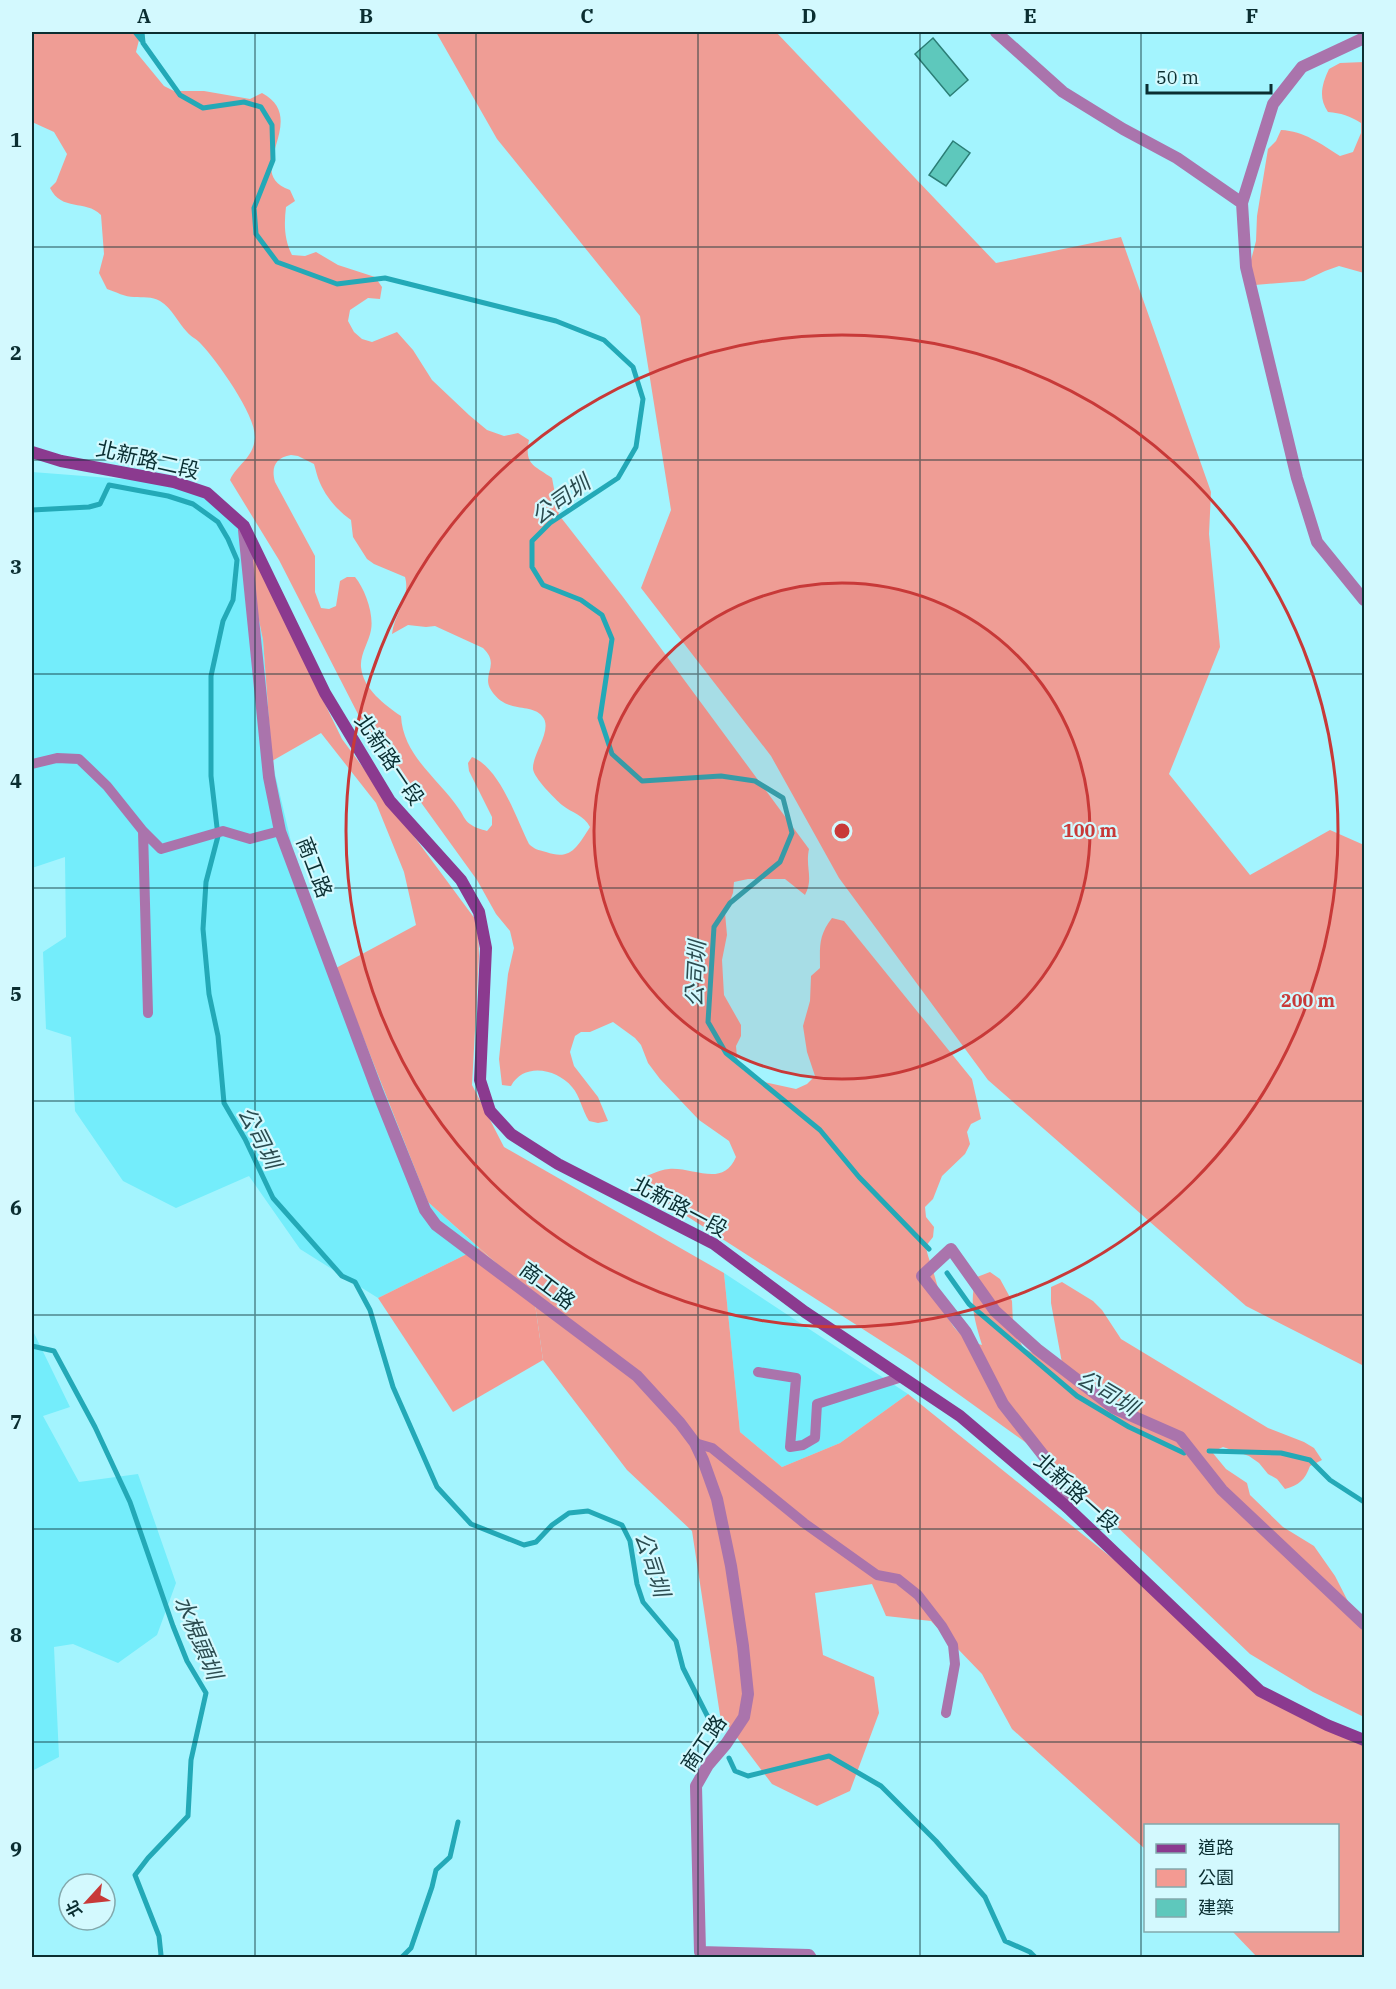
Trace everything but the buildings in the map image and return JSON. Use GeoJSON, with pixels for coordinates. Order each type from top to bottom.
{"type":"FeatureCollection","features":[{"type":"Feature","properties":{"kind":"main road","name":"北新路二段"},"geometry":{"type":"LineString","coordinates":[[32,452],[61,461],[174,482],[207,493],[244,526]]}},
{"type":"Feature","properties":{"kind":"main road","name":"北新路一段"},"geometry":{"type":"LineString","coordinates":[[244,526],[325,693],[390,801],[461,880],[479,912],[486,948],[480,1080],[490,1111],[511,1134],[558,1164],[714,1244],[805,1312],[960,1416],[1067,1507],[1260,1691],[1327,1725],[1365,1740]]}},
{"type":"Feature","properties":{"kind":"street"},"geometry":{"type":"LineString","coordinates":[[996,32],[1063,92],[1123,129],[1177,158],[1242,203]]}},
{"type":"Feature","properties":{"kind":"street"},"geometry":{"type":"LineString","coordinates":[[1365,38],[1302,67],[1273,104],[1242,203],[1246,267],[1297,478],[1317,542],[1365,600]]}},
{"type":"Feature","properties":{"kind":"street","name":"商工路"},"geometry":{"type":"LineString","coordinates":[[244,526],[269,777],[280,831],[378,1093],[425,1210],[436,1225],[637,1376],[695,1443],[717,1499],[732,1566],[748,1694],[744,1717],[708,1765],[696,1786],[700,1952],[809,1955],[812,1958]]}},
{"type":"Feature","properties":{"kind":"street"},"geometry":{"type":"LineString","coordinates":[[1067,1507],[1047,1460],[1003,1404],[966,1332],[922,1276],[951,1249],[995,1311],[1037,1349],[1114,1408],[1180,1437],[1222,1490],[1365,1624]]}},
{"type":"Feature","properties":{"kind":"lane"},"geometry":{"type":"LineString","coordinates":[[32,764],[57,758],[79,759],[161,849],[222,831],[250,839],[280,831]]}},
{"type":"Feature","properties":{"kind":"lane"},"geometry":{"type":"LineString","coordinates":[[143,831],[148,1013]]}},
{"type":"Feature","properties":{"kind":"lane"},"geometry":{"type":"LineString","coordinates":[[758,1372],[796,1378],[790,1446],[803,1445],[815,1438],[816,1404],[902,1377]]}},
{"type":"Feature","properties":{"kind":"lane"},"geometry":{"type":"LineString","coordinates":[[695,1443],[712,1448],[804,1523],[877,1575],[898,1579],[918,1595],[942,1626],[953,1645],[955,1664],[946,1713]]}},
{"type":"Feature","properties":{"kind":"shaded area"},"geometry":{"type":"Polygon","coordinates":[[[32,32],[141,32],[136,52],[164,86],[174,91],[204,91],[250,99],[262,93],[276,104],[280,117],[280,131],[272,159],[272,171],[276,182],[290,190],[295,201],[286,207],[285,219],[286,237],[292,255],[305,256],[316,252],[338,265],[375,277],[382,287],[380,299],[368,298],[350,310],[348,321],[354,332],[362,339],[372,342],[397,332],[413,350],[432,380],[487,430],[504,436],[518,433],[529,440],[529,460],[535,467],[552,478],[559,515],[623,597],[809,849],[809,883],[805,895],[785,879],[748,879],[734,882],[733,893],[725,913],[727,935],[722,960],[724,995],[741,1025],[741,1036],[736,1046],[737,1058],[743,1070],[764,1082],[796,1089],[807,1084],[815,1076],[807,1052],[803,1026],[810,1001],[811,976],[820,968],[821,942],[827,924],[832,918],[844,921],[972,1079],[981,1119],[971,1124],[967,1132],[970,1144],[965,1154],[942,1176],[933,1199],[925,1207],[926,1217],[934,1227],[933,1237],[926,1246],[927,1254],[944,1307],[954,1327],[970,1341],[982,1345],[975,1319],[973,1294],[977,1277],[990,1272],[1000,1279],[1012,1301],[1013,1325],[1023,1348],[1049,1361],[1062,1363],[1051,1303],[1051,1287],[1062,1282],[1093,1301],[1102,1310],[1121,1339],[1268,1428],[1314,1448],[1322,1460],[1310,1466],[1301,1481],[1285,1489],[1277,1479],[1268,1474],[1249,1456],[1223,1447],[1212,1452],[1226,1469],[1247,1483],[1250,1495],[1283,1527],[1314,1546],[1335,1576],[1356,1617],[1364,1625],[1364,1717],[1313,1692],[1250,1654],[1039,1452],[911,1360],[643,1188],[638,1179],[657,1172],[679,1169],[716,1174],[724,1172],[736,1157],[729,1141],[699,1120],[660,1079],[648,1063],[641,1045],[635,1038],[613,1022],[575,1036],[570,1052],[574,1066],[598,1097],[608,1121],[598,1123],[589,1121],[572,1087],[550,1072],[532,1071],[517,1078],[511,1086],[502,1085],[499,1059],[508,974],[514,948],[510,931],[496,914],[477,880],[360,718],[279,560],[230,480],[254,445],[254,428],[243,403],[208,352],[189,334],[164,304],[154,298],[127,296],[107,289],[99,273],[104,254],[101,215],[88,207],[67,203],[55,195],[50,188],[56,182],[67,154],[54,132],[32,122],[32,32]],[[291,455],[281,458],[274,468],[274,477],[315,556],[315,592],[321,608],[329,609],[336,606],[340,581],[347,577],[355,577],[359,582],[370,609],[372,624],[361,662],[363,675],[376,696],[401,716],[403,730],[415,755],[451,798],[466,821],[472,825],[487,831],[492,825],[492,817],[469,771],[468,763],[472,757],[482,763],[499,783],[529,844],[536,849],[562,855],[572,850],[590,827],[581,817],[555,798],[534,773],[534,763],[546,728],[542,716],[531,710],[511,706],[497,698],[489,684],[490,659],[483,648],[435,626],[408,625],[392,634],[406,592],[405,577],[367,559],[353,537],[351,520],[337,508],[326,493],[319,481],[314,464],[291,455]]]}},
{"type":"Feature","properties":{"kind":"shaded area"},"geometry":{"type":"Polygon","coordinates":[[[436,32],[776,32],[996,263],[1121,237],[1211,492],[1209,534],[1220,647],[1169,774],[1250,875],[1330,830],[1364,845],[1364,1366],[1246,1306],[988,1080],[839,878],[771,756],[641,588],[671,510],[640,316],[497,139],[436,32]]]}},
{"type":"Feature","properties":{"kind":"shaded area"},"geometry":{"type":"Polygon","coordinates":[[[1364,62],[1364,273],[1339,266],[1304,281],[1255,285],[1250,264],[1256,241],[1257,216],[1268,149],[1276,141],[1281,130],[1305,136],[1340,156],[1353,152],[1361,133],[1361,123],[1345,115],[1328,112],[1322,91],[1329,69],[1340,63],[1364,62]]]}},
{"type":"Feature","properties":{"kind":"shaded area"},"geometry":{"type":"Polygon","coordinates":[[[32,472],[201,485],[241,531],[263,640],[272,761],[292,846],[336,968],[428,1202],[479,1248],[378,1298],[300,1249],[249,1176],[176,1208],[123,1181],[75,1111],[71,1037],[46,1029],[43,952],[66,937],[65,857],[32,868],[32,472]]]}},
{"type":"Feature","properties":{"kind":"shaded area"},"geometry":{"type":"Polygon","coordinates":[[[241,531],[342,739],[478,923],[479,956],[472,1085],[504,1147],[724,1273],[740,1432],[782,1467],[840,1443],[908,1394],[1168,1603],[1260,1695],[1364,1743],[1364,1957],[1257,1957],[1233,1932],[1339,1932],[1339,1824],[1144,1824],[1144,1848],[1012,1729],[982,1674],[931,1621],[886,1616],[872,1584],[815,1593],[823,1655],[874,1677],[879,1713],[850,1791],[817,1806],[772,1784],[720,1715],[692,1531],[627,1470],[543,1360],[534,1297],[428,1202],[336,968],[416,925],[404,872],[376,803],[321,733],[272,761],[263,640],[241,531]]]}},
{"type":"Feature","properties":{"kind":"shaded area"},"geometry":{"type":"Polygon","coordinates":[[[724,1273],[908,1394],[840,1443],[782,1467],[740,1432],[724,1273]]]}},
{"type":"Feature","properties":{"kind":"shaded area"},"geometry":{"type":"Polygon","coordinates":[[[32,1329],[70,1407],[43,1416],[79,1482],[138,1474],[176,1583],[157,1635],[118,1663],[73,1644],[54,1647],[59,1757],[32,1771],[32,1329]]]}},
{"type":"Feature","properties":{"kind":"green space"},"geometry":{"type":"Polygon","coordinates":[[[479,1248],[534,1297],[543,1360],[453,1412],[378,1298],[479,1248]]]}},
{"type":"Feature","properties":{"kind":"waterway","name":"公司圳"},"geometry":{"type":"LineString","coordinates":[[135,32],[143,42]]}},
{"type":"Feature","properties":{"kind":"waterway","name":"公司圳"},"geometry":{"type":"LineString","coordinates":[[142,32],[143,43],[180,95],[203,108],[244,102],[261,107],[272,125],[273,160],[254,208],[256,234],[277,262],[337,284],[385,278],[556,321],[604,340],[633,367],[643,399],[636,447],[618,478],[550,523],[532,541],[532,567],[543,585],[581,600],[602,615],[612,639],[600,718],[612,754],[642,781],[721,776],[755,781],[783,798],[792,833],[780,862],[730,903],[714,927],[708,1022],[726,1053],[820,1130],[859,1177],[929,1249]]}},
{"type":"Feature","properties":{"kind":"waterway","name":"公司圳"},"geometry":{"type":"LineString","coordinates":[[32,510],[89,507],[100,504],[109,485],[168,496],[193,504],[218,522],[228,539],[237,560],[233,600],[223,621],[211,676],[211,776],[218,836],[206,882],[203,929],[209,994],[218,1036],[224,1103],[245,1139],[273,1198],[342,1276],[355,1282],[370,1310],[393,1387],[437,1487],[471,1524],[524,1545],[536,1542],[552,1525],[569,1513],[588,1511],[622,1525],[630,1541],[637,1584],[643,1602],[676,1641],[683,1668],[714,1729]]}},
{"type":"Feature","properties":{"kind":"waterway","name":"公司圳"},"geometry":{"type":"LineString","coordinates":[[947,1273],[969,1304],[1077,1396],[1129,1427],[1184,1453]]}},
{"type":"Feature","properties":{"kind":"waterway","name":"水梘頭圳"},"geometry":{"type":"LineString","coordinates":[[32,1346],[54,1351],[95,1427],[130,1502],[187,1661],[206,1693],[191,1760],[188,1816],[135,1875],[159,1936],[161,1955],[159,1958]]}},
{"type":"Feature","properties":{"kind":"waterway","name":"公司圳"},"geometry":{"type":"LineString","coordinates":[[1209,1451],[1281,1453],[1310,1460],[1330,1480],[1364,1502]]}},
{"type":"Feature","properties":{"kind":"waterway","name":"公司圳"},"geometry":{"type":"LineString","coordinates":[[729,1758],[735,1771],[748,1776],[829,1756],[881,1786],[936,1841],[985,1897],[1005,1941],[1030,1952],[1036,1958]]}},
{"type":"Feature","properties":{"kind":"waterway"},"geometry":{"type":"LineString","coordinates":[[401,1958],[411,1948],[436,1870],[450,1857],[458,1822]]}}]}
